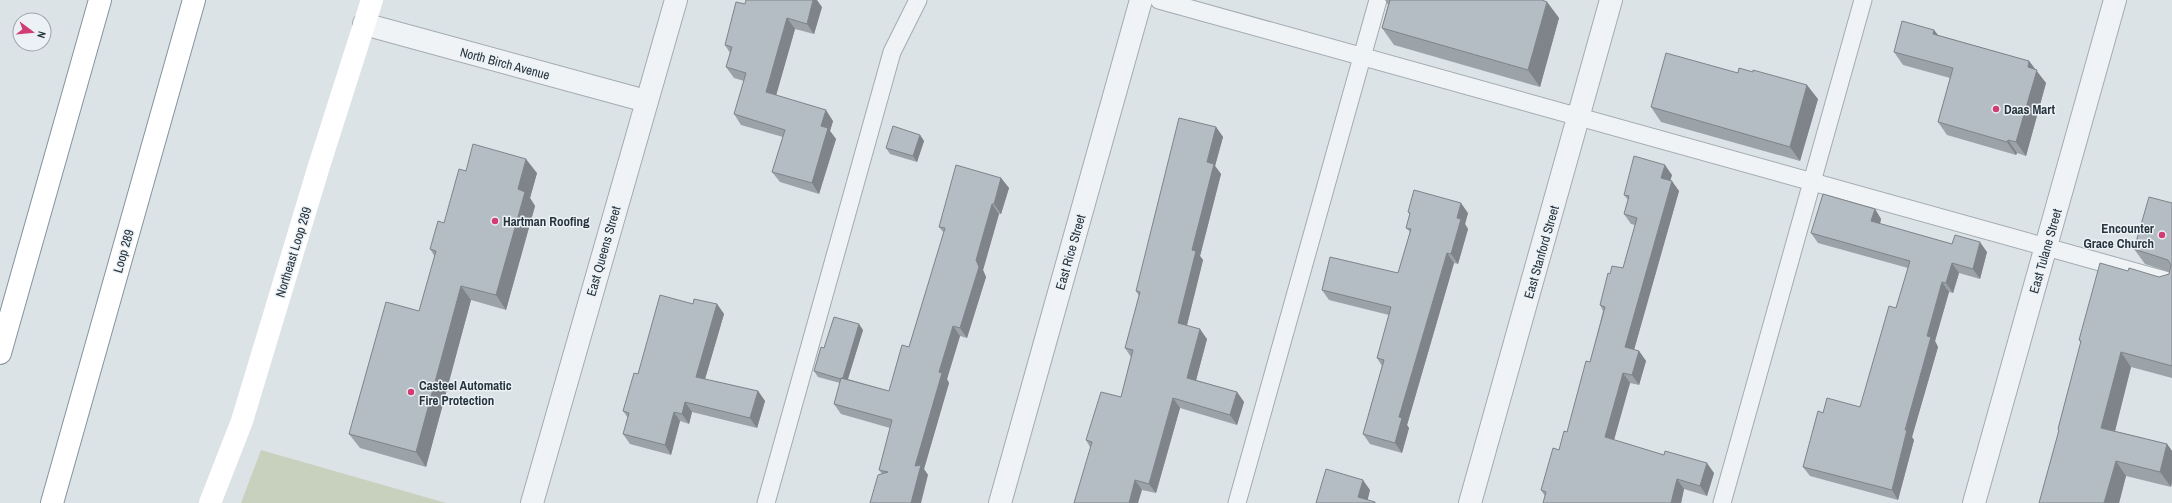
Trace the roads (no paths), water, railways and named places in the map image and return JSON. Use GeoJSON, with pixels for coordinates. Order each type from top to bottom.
{"type":"FeatureCollection","features":[{"type":"Feature","properties":{"kind":"main road"},"geometry":{"type":"LineString","coordinates":[[0,353],[100,0]]}},
{"type":"Feature","properties":{"kind":"main road","name":"Loop 289"},"geometry":{"type":"LineString","coordinates":[[52,503],[194,0]]}},
{"type":"Feature","properties":{"kind":"main road","name":"Northeast Loop 289"},"geometry":{"type":"LineString","coordinates":[[210,503],[242,421],[372,0]]}},
{"type":"Feature","properties":{"kind":"street","name":"East Queens Street"},"geometry":{"type":"LineString","coordinates":[[532,503],[676,0]]}},
{"type":"Feature","properties":{"kind":"street","name":"East Rice Street"},"geometry":{"type":"LineString","coordinates":[[1000,503],[1140,0]]}},
{"type":"Feature","properties":{"kind":"street","name":"East Stanford Street"},"geometry":{"type":"LineString","coordinates":[[1470,503],[1611,0]]}},
{"type":"Feature","properties":{"kind":"street","name":"East Tulane Street"},"geometry":{"type":"LineString","coordinates":[[1974,503],[2115,0]]}},
{"type":"Feature","properties":{"kind":"street","name":"North Birch Avenue"},"geometry":{"type":"LineString","coordinates":[[364,24],[646,102]]}},
{"type":"Feature","properties":{"kind":"lane"},"geometry":{"type":"LineString","coordinates":[[766,503],[892,52],[918,0]]}},
{"type":"Feature","properties":{"kind":"lane"},"geometry":{"type":"LineString","coordinates":[[1159,0],[1578,118],[2172,282]]}},
{"type":"Feature","properties":{"kind":"lane"},"geometry":{"type":"LineString","coordinates":[[1237,503],[1378,0]]}},
{"type":"Feature","properties":{"kind":"lane"},"geometry":{"type":"LineString","coordinates":[[1722,503],[1863,0]]}},
{"type":"Feature","properties":{"kind":"place","name":"Daas Mart"},"geometry":{"type":"Point","coordinates":[1996,109]}},
{"type":"Feature","properties":{"kind":"place","name":"Hartman Roofing"},"geometry":{"type":"Point","coordinates":[495,221]}},
{"type":"Feature","properties":{"kind":"place","name":"Encounter Grace Church"},"geometry":{"type":"Point","coordinates":[2162,235]}},
{"type":"Feature","properties":{"kind":"place","name":"Casteel Automatic Fire Protection"},"geometry":{"type":"Point","coordinates":[411,392]}}]}
